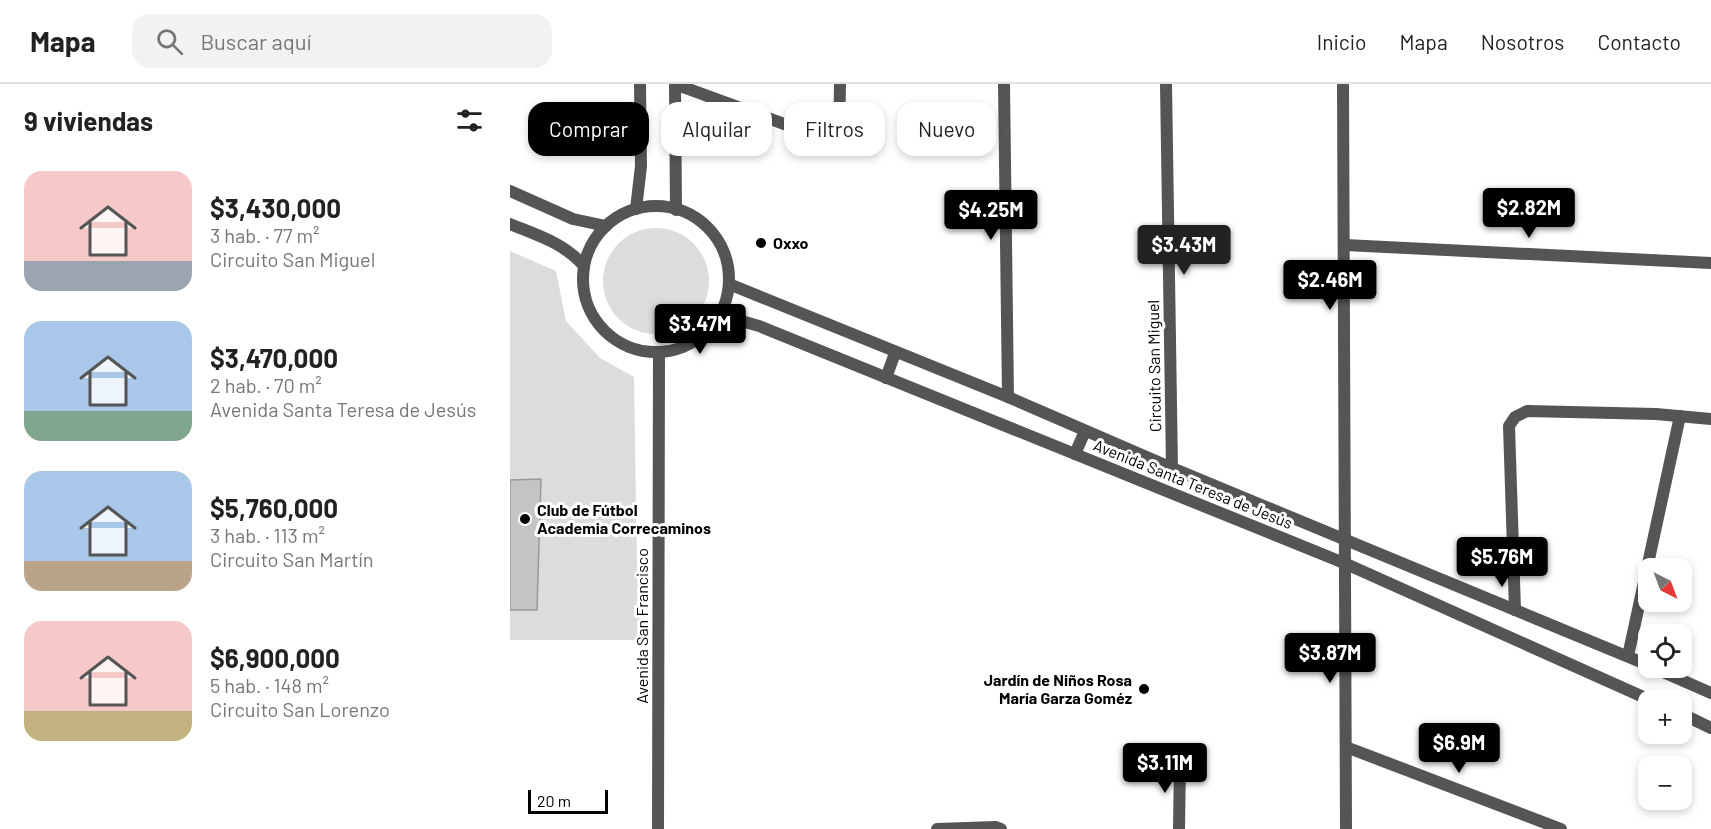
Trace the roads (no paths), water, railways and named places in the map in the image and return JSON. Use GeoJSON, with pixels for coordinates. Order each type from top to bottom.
{"type":"FeatureCollection","features":[{"type":"Feature","properties":{"kind":"street"},"geometry":{"type":"LineString","coordinates":[[636,209],[641,166],[640,84]]}},
{"type":"Feature","properties":{"kind":"street"},"geometry":{"type":"LineString","coordinates":[[676,210],[675,84],[836,143],[839,140],[840,84]]}},
{"type":"Feature","properties":{"kind":"street"},"geometry":{"type":"LineString","coordinates":[[1004,84],[1008,398]]}},
{"type":"Feature","properties":{"kind":"street","name":"Circuito San Miguel"},"geometry":{"type":"LineString","coordinates":[[1166,84],[1172,468]]}},
{"type":"Feature","properties":{"kind":"street"},"geometry":{"type":"LineString","coordinates":[[1344,84],[1346,829]]}},
{"type":"Feature","properties":{"kind":"street"},"geometry":{"type":"LineString","coordinates":[[510,191],[573,219],[606,226]]}},
{"type":"Feature","properties":{"kind":"street"},"geometry":{"type":"LineString","coordinates":[[653,206],[676,210],[690,214],[707,226],[720,243],[728,263],[727,297],[716,321],[697,340],[679,348],[659,352],[643,351],[613,338],[591,314],[583,282],[584,266],[596,238],[620,215],[653,206]]}},
{"type":"Feature","properties":{"kind":"street"},"geometry":{"type":"LineString","coordinates":[[510,224],[558,244],[568,250],[584,266]]}},
{"type":"Feature","properties":{"kind":"street"},"geometry":{"type":"LineString","coordinates":[[1345,245],[1711,263]]}},
{"type":"Feature","properties":{"kind":"street","name":"Avenida Santa Teresa de Jesús"},"geometry":{"type":"LineString","coordinates":[[729,284],[1638,660]]}},
{"type":"Feature","properties":{"kind":"street","name":"Avenida Santa Teresa de Jesús"},"geometry":{"type":"LineString","coordinates":[[716,321],[738,320],[759,326],[1344,563],[1638,695]]}},
{"type":"Feature","properties":{"kind":"street","name":"Avenida San Francisco"},"geometry":{"type":"LineString","coordinates":[[658,829],[659,352]]}},
{"type":"Feature","properties":{"kind":"street"},"geometry":{"type":"LineString","coordinates":[[886,378],[895,352]]}},
{"type":"Feature","properties":{"kind":"street"},"geometry":{"type":"LineString","coordinates":[[1515,610],[1509,426],[1515,417],[1527,411],[1711,419]]}},
{"type":"Feature","properties":{"kind":"street"},"geometry":{"type":"LineString","coordinates":[[1628,656],[1680,416]]}},
{"type":"Feature","properties":{"kind":"street"},"geometry":{"type":"LineString","coordinates":[[1075,454],[1085,430]]}},
{"type":"Feature","properties":{"kind":"street"},"geometry":{"type":"LineString","coordinates":[[1677,678],[1711,693]]}},
{"type":"Feature","properties":{"kind":"street"},"geometry":{"type":"LineString","coordinates":[[1692,719],[1711,728]]}},
{"type":"Feature","properties":{"kind":"street"},"geometry":{"type":"LineString","coordinates":[[1346,747],[1561,829]]}},
{"type":"Feature","properties":{"kind":"street"},"geometry":{"type":"LineString","coordinates":[[1179,829],[1180,760]]}},
{"type":"Feature","properties":{"kind":"street"},"geometry":{"type":"LineString","coordinates":[[937,829],[996,827],[1002,829]]}},
{"type":"Feature","properties":{"kind":"place","name":"Oxxo"},"geometry":{"type":"Point","coordinates":[761,243]}},
{"type":"Feature","properties":{"kind":"place","name":"Club de Fútbol Academia Correcaminos"},"geometry":{"type":"Point","coordinates":[525,519]}},
{"type":"Feature","properties":{"kind":"place","name":"Jardín de Niños Rosa María Garza Goméz"},"geometry":{"type":"Point","coordinates":[1144,689]}}]}
